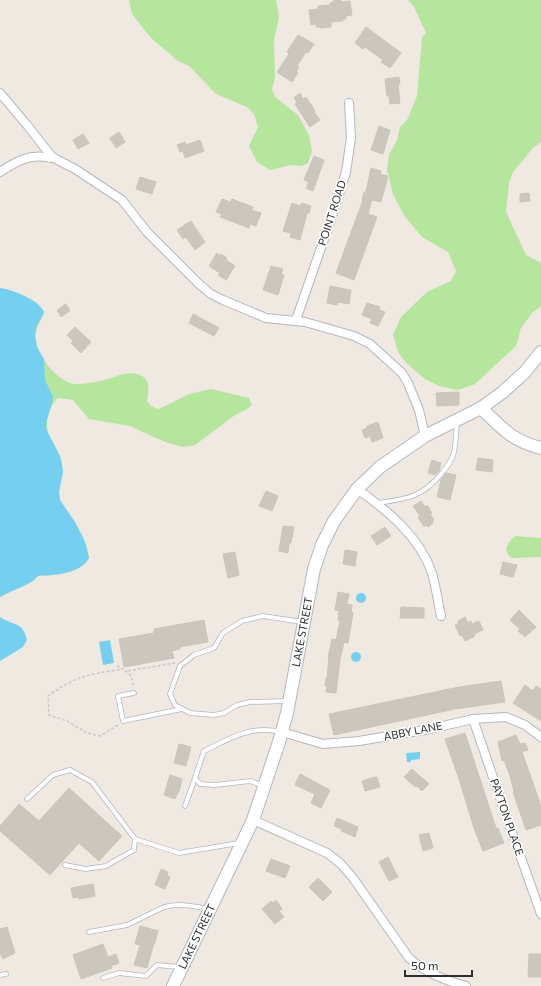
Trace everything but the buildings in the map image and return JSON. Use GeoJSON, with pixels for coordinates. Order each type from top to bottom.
{"type":"FeatureCollection","features":[{"type":"Feature","properties":{"kind":"main road","name":"LAKE STREET"},"geometry":{"type":"LineString","coordinates":[[172,986],[253,820],[282,732],[305,623],[312,577],[322,545],[334,521],[357,489],[380,467],[425,436],[481,408],[503,392],[525,372],[541,352]]}},
{"type":"Feature","properties":{"kind":"main road"},"geometry":{"type":"LineString","coordinates":[[481,408],[514,438],[524,443],[541,448]]}},
{"type":"Feature","properties":{"kind":"street"},"geometry":{"type":"LineString","coordinates":[[0,93],[27,124],[52,157],[74,169],[122,200],[147,232],[211,294],[266,318],[296,320],[354,336],[370,344],[402,373],[408,383],[419,410],[425,436]]}},
{"type":"Feature","properties":{"kind":"street","name":"POINT ROAD"},"geometry":{"type":"LineString","coordinates":[[296,320],[346,172],[351,138],[349,103]]}},
{"type":"Feature","properties":{"kind":"street"},"geometry":{"type":"LineString","coordinates":[[0,172],[11,165],[28,158],[41,156],[52,157]]}},
{"type":"Feature","properties":{"kind":"street"},"geometry":{"type":"LineString","coordinates":[[357,489],[385,509],[409,534],[423,554],[432,573],[441,616]]}},
{"type":"Feature","properties":{"kind":"street","name":"ABBY LANE"},"geometry":{"type":"LineString","coordinates":[[282,732],[323,744],[364,740],[430,729],[473,719],[506,717],[525,725],[541,737]]}},
{"type":"Feature","properties":{"kind":"street","name":"PAYTON PLACE"},"geometry":{"type":"LineString","coordinates":[[473,719],[541,914]]}},
{"type":"Feature","properties":{"kind":"street"},"geometry":{"type":"LineString","coordinates":[[253,820],[318,849],[334,858],[353,878],[409,958],[434,976],[466,986]]}},
{"type":"Feature","properties":{"kind":"lane"},"geometry":{"type":"LineString","coordinates":[[377,503],[407,499],[419,494],[428,488],[440,476],[451,461],[454,452],[457,421]]}},
{"type":"Feature","properties":{"kind":"lane"},"geometry":{"type":"LineString","coordinates":[[289,701],[271,700],[250,702],[237,705],[224,713],[214,715],[190,713],[175,705],[170,694],[180,666],[194,655],[214,648],[223,633],[242,621],[263,616],[305,623]]}},
{"type":"Feature","properties":{"kind":"lane"},"geometry":{"type":"LineString","coordinates":[[134,693],[118,696],[123,721],[182,709]]}},
{"type":"Feature","properties":{"kind":"lane"},"geometry":{"type":"LineString","coordinates":[[185,806],[204,751],[235,736],[253,730],[271,730],[282,732]]}},
{"type":"Feature","properties":{"kind":"lane"},"geometry":{"type":"LineString","coordinates":[[26,799],[53,775],[70,770],[92,782],[135,839],[179,852],[242,843]]}},
{"type":"Feature","properties":{"kind":"lane"},"geometry":{"type":"LineString","coordinates":[[195,778],[200,784],[215,785],[250,782],[264,786]]}},
{"type":"Feature","properties":{"kind":"lane"},"geometry":{"type":"LineString","coordinates":[[65,865],[86,869],[106,866],[134,850],[135,839]]}},
{"type":"Feature","properties":{"kind":"lane"},"geometry":{"type":"LineString","coordinates":[[89,932],[127,925],[170,905],[210,909]]}},
{"type":"Feature","properties":{"kind":"lane"},"geometry":{"type":"LineString","coordinates":[[103,978],[119,973],[146,976],[157,965],[182,967]]}},
{"type":"Feature","properties":{"kind":"lane"},"geometry":{"type":"LineString","coordinates":[[0,975],[6,974]]}},
{"type":"Feature","properties":{"kind":"path"},"geometry":{"type":"LineString","coordinates":[[127,671],[176,662],[174,669]]}},
{"type":"Feature","properties":{"kind":"path"},"geometry":{"type":"LineString","coordinates":[[123,721],[113,729],[100,736],[87,733],[67,721],[49,716],[48,696],[61,686],[77,678],[119,670],[118,666],[127,671],[133,681],[134,693]]}},
{"type":"Feature","properties":{"kind":"green space"},"geometry":{"type":"Polygon","coordinates":[[[129,0],[276,0],[279,17],[274,40],[275,78],[272,89],[275,97],[298,115],[309,135],[312,151],[308,163],[302,166],[291,165],[270,170],[257,162],[249,146],[258,127],[254,114],[247,107],[216,94],[189,66],[178,61],[150,37],[132,14],[129,0]]]}},
{"type":"Feature","properties":{"kind":"green space"},"geometry":{"type":"Polygon","coordinates":[[[408,0],[541,0],[541,142],[533,148],[513,172],[509,183],[506,212],[526,255],[541,263],[541,306],[532,313],[521,328],[516,346],[475,384],[458,390],[439,386],[425,379],[406,363],[398,352],[393,335],[401,317],[427,292],[451,281],[456,271],[448,252],[422,237],[405,217],[393,194],[387,170],[389,155],[397,140],[400,127],[407,120],[417,96],[422,37],[426,33],[414,7],[408,0]]]}},
{"type":"Feature","properties":{"kind":"green space"},"geometry":{"type":"Polygon","coordinates":[[[0,288],[26,297],[42,309],[44,314],[36,331],[37,345],[42,357],[51,369],[69,383],[89,383],[123,374],[133,373],[145,378],[148,384],[147,401],[151,406],[159,409],[189,394],[211,389],[249,398],[252,405],[235,415],[195,445],[183,447],[165,442],[130,426],[89,419],[73,400],[58,398],[51,406],[47,421],[47,428],[51,440],[58,451],[62,465],[59,496],[63,507],[82,534],[86,543],[89,558],[77,569],[61,574],[38,576],[32,581],[0,597],[0,288]]]}},
{"type":"Feature","properties":{"kind":"green space"},"geometry":{"type":"Polygon","coordinates":[[[516,536],[541,538],[541,557],[513,558],[509,556],[506,550],[508,544],[516,536]]]}},
{"type":"Feature","properties":{"kind":"water"},"geometry":{"type":"Polygon","coordinates":[[[0,288],[18,293],[31,299],[41,307],[44,312],[36,328],[35,335],[37,347],[44,359],[45,380],[53,397],[46,429],[60,456],[62,464],[63,472],[59,492],[60,500],[75,522],[85,542],[89,558],[77,569],[61,574],[38,576],[32,581],[0,597],[0,288]]]}},
{"type":"Feature","properties":{"kind":"water"},"geometry":{"type":"Polygon","coordinates":[[[361,593],[366,598],[361,603],[356,598],[361,593]]]}},
{"type":"Feature","properties":{"kind":"water"},"geometry":{"type":"Polygon","coordinates":[[[0,617],[20,627],[23,630],[27,640],[23,647],[0,661],[0,617]]]}},
{"type":"Feature","properties":{"kind":"water"},"geometry":{"type":"Polygon","coordinates":[[[110,640],[114,663],[103,665],[99,642],[110,640]]]}},
{"type":"Feature","properties":{"kind":"water"},"geometry":{"type":"Polygon","coordinates":[[[354,652],[358,652],[360,653],[360,661],[354,662],[351,659],[351,655],[354,652]]]}},
{"type":"Feature","properties":{"kind":"water"},"geometry":{"type":"Polygon","coordinates":[[[420,752],[420,759],[407,762],[406,753],[420,752]]]}}]}
